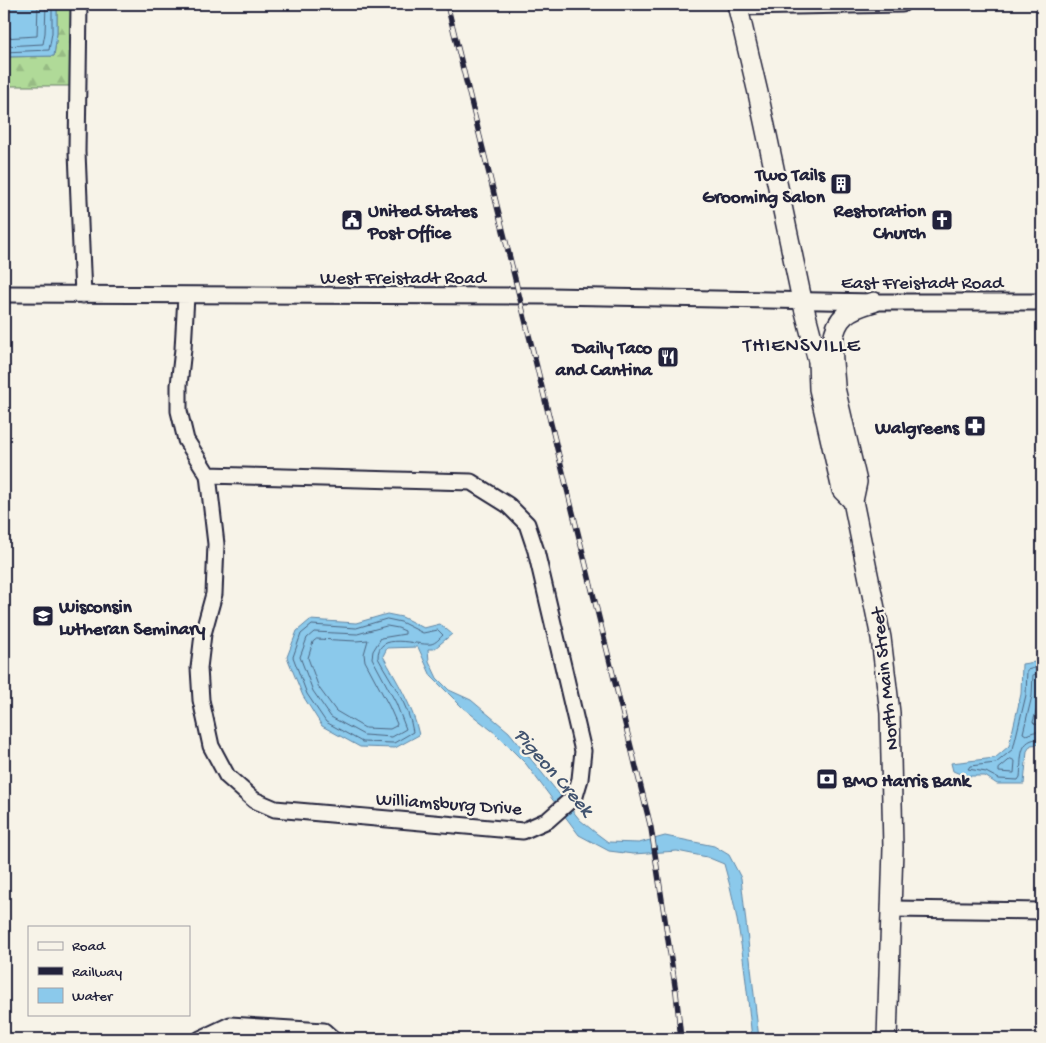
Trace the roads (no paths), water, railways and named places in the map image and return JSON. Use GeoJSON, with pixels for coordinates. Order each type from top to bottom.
{"type":"FeatureCollection","features":[{"type":"Feature","properties":{"kind":"main road","name":"North Main Street"},"geometry":{"type":"LineString","coordinates":[[738,6],[802,300],[818,361],[819,389],[842,490],[853,501]]}},
{"type":"Feature","properties":{"kind":"main road"},"geometry":{"type":"LineString","coordinates":[[835,388],[832,347],[834,332],[840,320],[846,314],[874,302]]}},
{"type":"Feature","properties":{"kind":"main road","name":"North Main Street"},"geometry":{"type":"LineString","coordinates":[[818,361],[835,388],[857,482],[853,501],[881,638],[890,713],[893,848],[887,1039]]}},
{"type":"Feature","properties":{"kind":"street"},"geometry":{"type":"LineString","coordinates":[[79,4],[77,152],[83,295]]}},
{"type":"Feature","properties":{"kind":"street"},"geometry":{"type":"LineString","coordinates":[[738,6],[902,4]]}},
{"type":"Feature","properties":{"kind":"street","name":"West Freistadt Road"},"geometry":{"type":"LineString","coordinates":[[4,294],[550,296],[802,300]]}},
{"type":"Feature","properties":{"kind":"street","name":"Williamsburg Drive"},"geometry":{"type":"LineString","coordinates":[[186,296],[179,385],[179,411],[186,440],[208,475],[216,544],[214,594],[203,634],[199,668],[201,700],[211,746],[227,776],[254,800],[276,809],[523,831],[548,820],[575,796],[580,779],[583,751],[536,551],[527,524],[508,505],[471,482],[208,475]]}},
{"type":"Feature","properties":{"kind":"street","name":"East Freistadt Road"},"geometry":{"type":"LineString","coordinates":[[802,300],[1042,302]]}},
{"type":"Feature","properties":{"kind":"street"},"geometry":{"type":"LineString","coordinates":[[892,909],[1042,911]]}},
{"type":"Feature","properties":{"kind":"street"},"geometry":{"type":"LineString","coordinates":[[200,1039],[230,1025],[272,1026],[324,1031],[333,1039]]}},
{"type":"Feature","properties":{"kind":"water"},"geometry":{"type":"Polygon","coordinates":[[[4,4],[57,4],[57,33],[54,56],[4,57],[4,4]]]}},
{"type":"Feature","properties":{"kind":"water"},"geometry":{"type":"Polygon","coordinates":[[[387,614],[402,617],[424,628],[440,624],[452,634],[434,649],[428,649],[429,661],[437,678],[449,690],[471,700],[509,732],[580,820],[608,842],[639,843],[665,836],[714,846],[729,855],[741,878],[759,1039],[752,1039],[739,929],[724,864],[707,857],[677,851],[633,854],[609,851],[579,835],[526,764],[495,733],[462,707],[431,676],[418,647],[387,648],[383,656],[409,704],[419,735],[395,748],[360,747],[322,726],[303,696],[287,657],[297,631],[310,620],[356,623],[387,614]]]}},
{"type":"Feature","properties":{"kind":"water"},"geometry":{"type":"Polygon","coordinates":[[[1042,661],[1042,744],[1031,745],[1027,751],[1024,784],[997,784],[985,776],[965,776],[953,771],[951,763],[995,758],[1009,746],[1021,694],[1022,664],[1042,661]]]}},
{"type":"Feature","properties":{"kind":"railway"},"geometry":{"type":"LineString","coordinates":[[447,4],[651,828],[676,992],[681,1039]]}},
{"type":"Feature","properties":{"kind":"place","name":"Two Tails Grooming Salon"},"geometry":{"type":"Point","coordinates":[841,184]}},
{"type":"Feature","properties":{"kind":"place","name":"United States Post Office"},"geometry":{"type":"Point","coordinates":[352,220]}},
{"type":"Feature","properties":{"kind":"place","name":"Restoration Church"},"geometry":{"type":"Point","coordinates":[942,220]}},
{"type":"Feature","properties":{"kind":"place","name":"Daily Taco and Cantina"},"geometry":{"type":"Point","coordinates":[668,357]}},
{"type":"Feature","properties":{"kind":"place","name":"Walgreens"},"geometry":{"type":"Point","coordinates":[975,426]}},
{"type":"Feature","properties":{"kind":"place","name":"Wisconsin Lutheran Seminary"},"geometry":{"type":"Point","coordinates":[43,616]}},
{"type":"Feature","properties":{"kind":"place","name":"BMO Harris Bank"},"geometry":{"type":"Point","coordinates":[827,779]}},
{"type":"Feature","properties":{"kind":"district","name":"THIENSVILLE"},"geometry":{"type":"Point","coordinates":[802,344]}},
{"type":"Feature","properties":{"kind":"water label","name":"Pigeon Creek"},"geometry":{"type":"Point","coordinates":[555,771]}}]}
